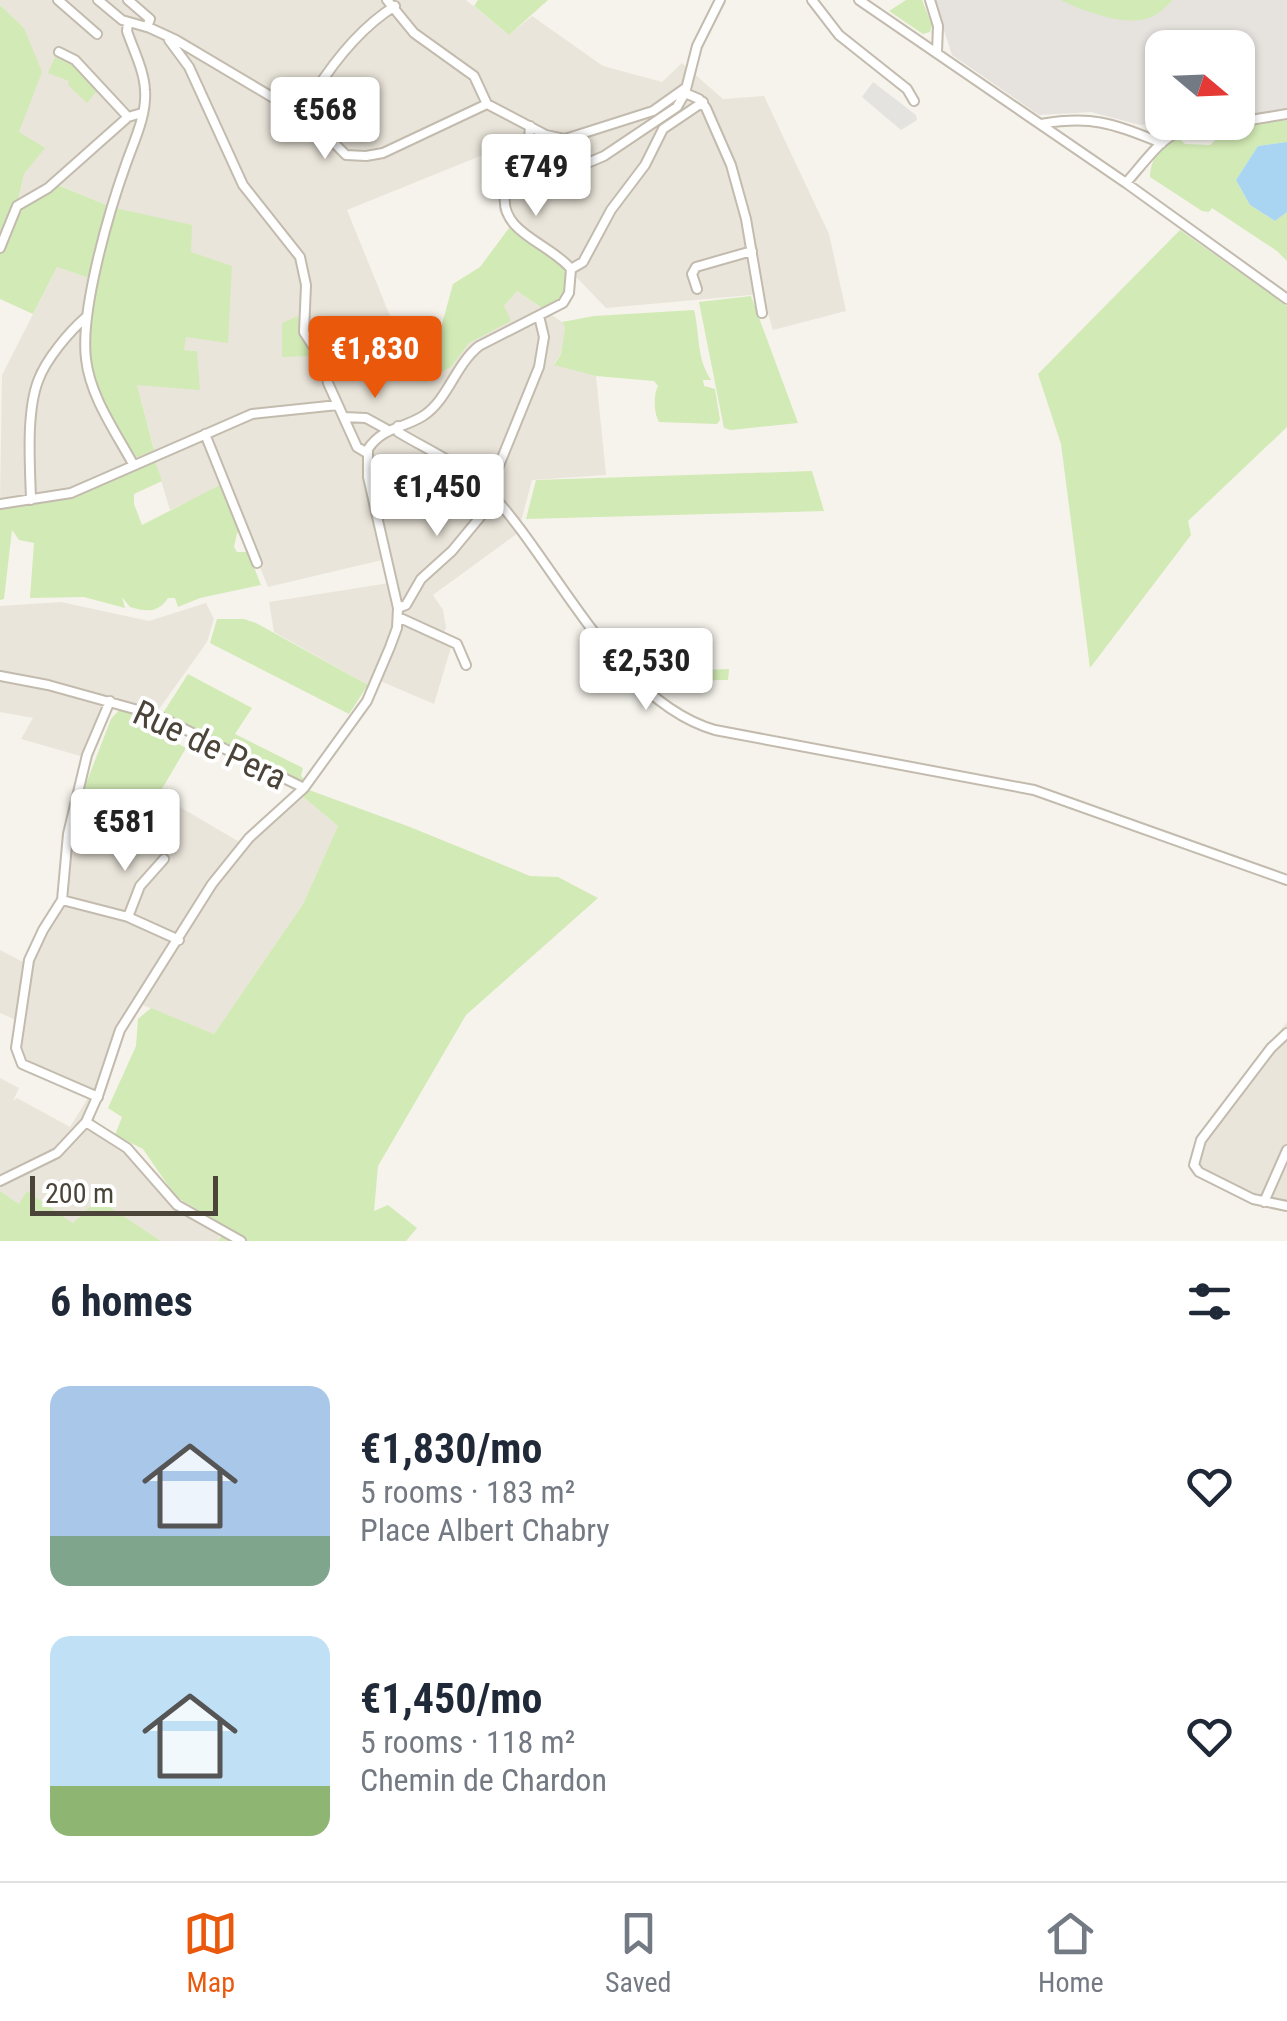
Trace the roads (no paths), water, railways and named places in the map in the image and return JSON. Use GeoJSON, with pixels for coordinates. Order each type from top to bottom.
{"type":"FeatureCollection","features":[{"type":"Feature","properties":{"kind":"street"},"geometry":{"type":"LineString","coordinates":[[58,0],[97,34]]}},
{"type":"Feature","properties":{"kind":"street"},"geometry":{"type":"LineString","coordinates":[[74,8],[82,0]]}},
{"type":"Feature","properties":{"kind":"street"},"geometry":{"type":"LineString","coordinates":[[98,0],[128,24],[148,27],[169,40],[189,67],[242,184],[300,257],[306,285],[304,332],[321,356],[356,448],[367,453]]}},
{"type":"Feature","properties":{"kind":"street"},"geometry":{"type":"LineString","coordinates":[[128,0],[150,20],[148,27]]}},
{"type":"Feature","properties":{"kind":"street"},"geometry":{"type":"LineString","coordinates":[[0,1181],[57,1153],[86,1122],[120,1030],[212,884],[236,853],[304,788],[367,701],[384,665],[398,613],[368,477],[367,453],[374,439],[386,429],[423,416],[434,406],[478,346],[563,303],[569,294],[571,269],[548,246],[511,223],[506,214],[504,203],[511,176],[527,164],[568,169],[604,156],[677,107],[697,46],[720,0]]}},
{"type":"Feature","properties":{"kind":"street"},"geometry":{"type":"LineString","coordinates":[[812,0],[839,35],[907,89],[914,101]]}},
{"type":"Feature","properties":{"kind":"street"},"geometry":{"type":"LineString","coordinates":[[860,0],[1287,299]]}},
{"type":"Feature","properties":{"kind":"street"},"geometry":{"type":"LineString","coordinates":[[930,0],[938,26],[938,52]]}},
{"type":"Feature","properties":{"kind":"street"},"geometry":{"type":"LineString","coordinates":[[314,93],[357,38],[391,3],[414,32],[474,76],[487,104],[546,135],[565,140],[653,111],[686,89]]}},
{"type":"Feature","properties":{"kind":"street"},"geometry":{"type":"LineString","coordinates":[[128,24],[145,88],[142,113],[112,210],[86,317],[86,362],[90,380],[133,464]]}},
{"type":"Feature","properties":{"kind":"street"},"geometry":{"type":"LineString","coordinates":[[169,40],[176,40],[277,100],[326,134],[340,150],[354,156],[384,153],[487,104]]}},
{"type":"Feature","properties":{"kind":"street"},"geometry":{"type":"LineString","coordinates":[[59,52],[75,60],[128,117]]}},
{"type":"Feature","properties":{"kind":"street"},"geometry":{"type":"LineString","coordinates":[[686,89],[703,102],[731,165],[762,313]]}},
{"type":"Feature","properties":{"kind":"street"},"geometry":{"type":"LineString","coordinates":[[571,269],[582,262],[610,210],[645,165],[663,129],[703,102]]}},
{"type":"Feature","properties":{"kind":"street"},"geometry":{"type":"LineString","coordinates":[[0,248],[17,206],[48,188],[128,117],[142,113]]}},
{"type":"Feature","properties":{"kind":"street"},"geometry":{"type":"LineString","coordinates":[[1255,119],[1287,114]]}},
{"type":"Feature","properties":{"kind":"street"},"geometry":{"type":"LineString","coordinates":[[1041,124],[1103,120],[1162,142],[1126,183]]}},
{"type":"Feature","properties":{"kind":"street"},"geometry":{"type":"LineString","coordinates":[[527,164],[530,126]]}},
{"type":"Feature","properties":{"kind":"street"},"geometry":{"type":"LineString","coordinates":[[696,288],[692,274],[696,267],[752,251]]}},
{"type":"Feature","properties":{"kind":"street"},"geometry":{"type":"LineString","coordinates":[[398,613],[492,495],[539,367],[544,337],[539,316]]}},
{"type":"Feature","properties":{"kind":"street"},"geometry":{"type":"LineString","coordinates":[[31,500],[30,458],[38,381],[86,317]]}},
{"type":"Feature","properties":{"kind":"street"},"geometry":{"type":"LineString","coordinates":[[0,504],[71,493],[252,414],[338,405]]}},
{"type":"Feature","properties":{"kind":"street"},"geometry":{"type":"LineString","coordinates":[[344,417],[366,418],[386,429]]}},
{"type":"Feature","properties":{"kind":"street"},"geometry":{"type":"LineString","coordinates":[[398,426],[398,432],[492,495],[627,671],[675,713],[715,730],[1034,790],[1287,880]]}},
{"type":"Feature","properties":{"kind":"street"},"geometry":{"type":"LineString","coordinates":[[205,434],[257,564]]}},
{"type":"Feature","properties":{"kind":"street"},"geometry":{"type":"LineString","coordinates":[[398,613],[457,644],[466,666]]}},
{"type":"Feature","properties":{"kind":"street","name":"Rue de Pera"},"geometry":{"type":"LineString","coordinates":[[0,676],[156,715],[304,788]]}},
{"type":"Feature","properties":{"kind":"street"},"geometry":{"type":"LineString","coordinates":[[98,1096],[22,1064],[17,1056],[32,952],[62,900],[68,834],[88,756],[110,701]]}},
{"type":"Feature","properties":{"kind":"street"},"geometry":{"type":"LineString","coordinates":[[128,917],[140,886],[164,859]]}},
{"type":"Feature","properties":{"kind":"street"},"geometry":{"type":"LineString","coordinates":[[62,900],[128,917],[179,940]]}},
{"type":"Feature","properties":{"kind":"street"},"geometry":{"type":"LineString","coordinates":[[1285,1034],[1201,1140],[1194,1165],[1199,1172],[1264,1202],[1287,1206]]}},
{"type":"Feature","properties":{"kind":"street"},"geometry":{"type":"LineString","coordinates":[[86,1122],[127,1148],[177,1205],[241,1241]]}},
{"type":"Feature","properties":{"kind":"street"},"geometry":{"type":"LineString","coordinates":[[1264,1202],[1287,1150]]}},
{"type":"Feature","properties":{"kind":"water"},"geometry":{"type":"Polygon","coordinates":[[[1287,142],[1287,212],[1275,221],[1250,205],[1236,180],[1258,146],[1287,142]]]}}]}
